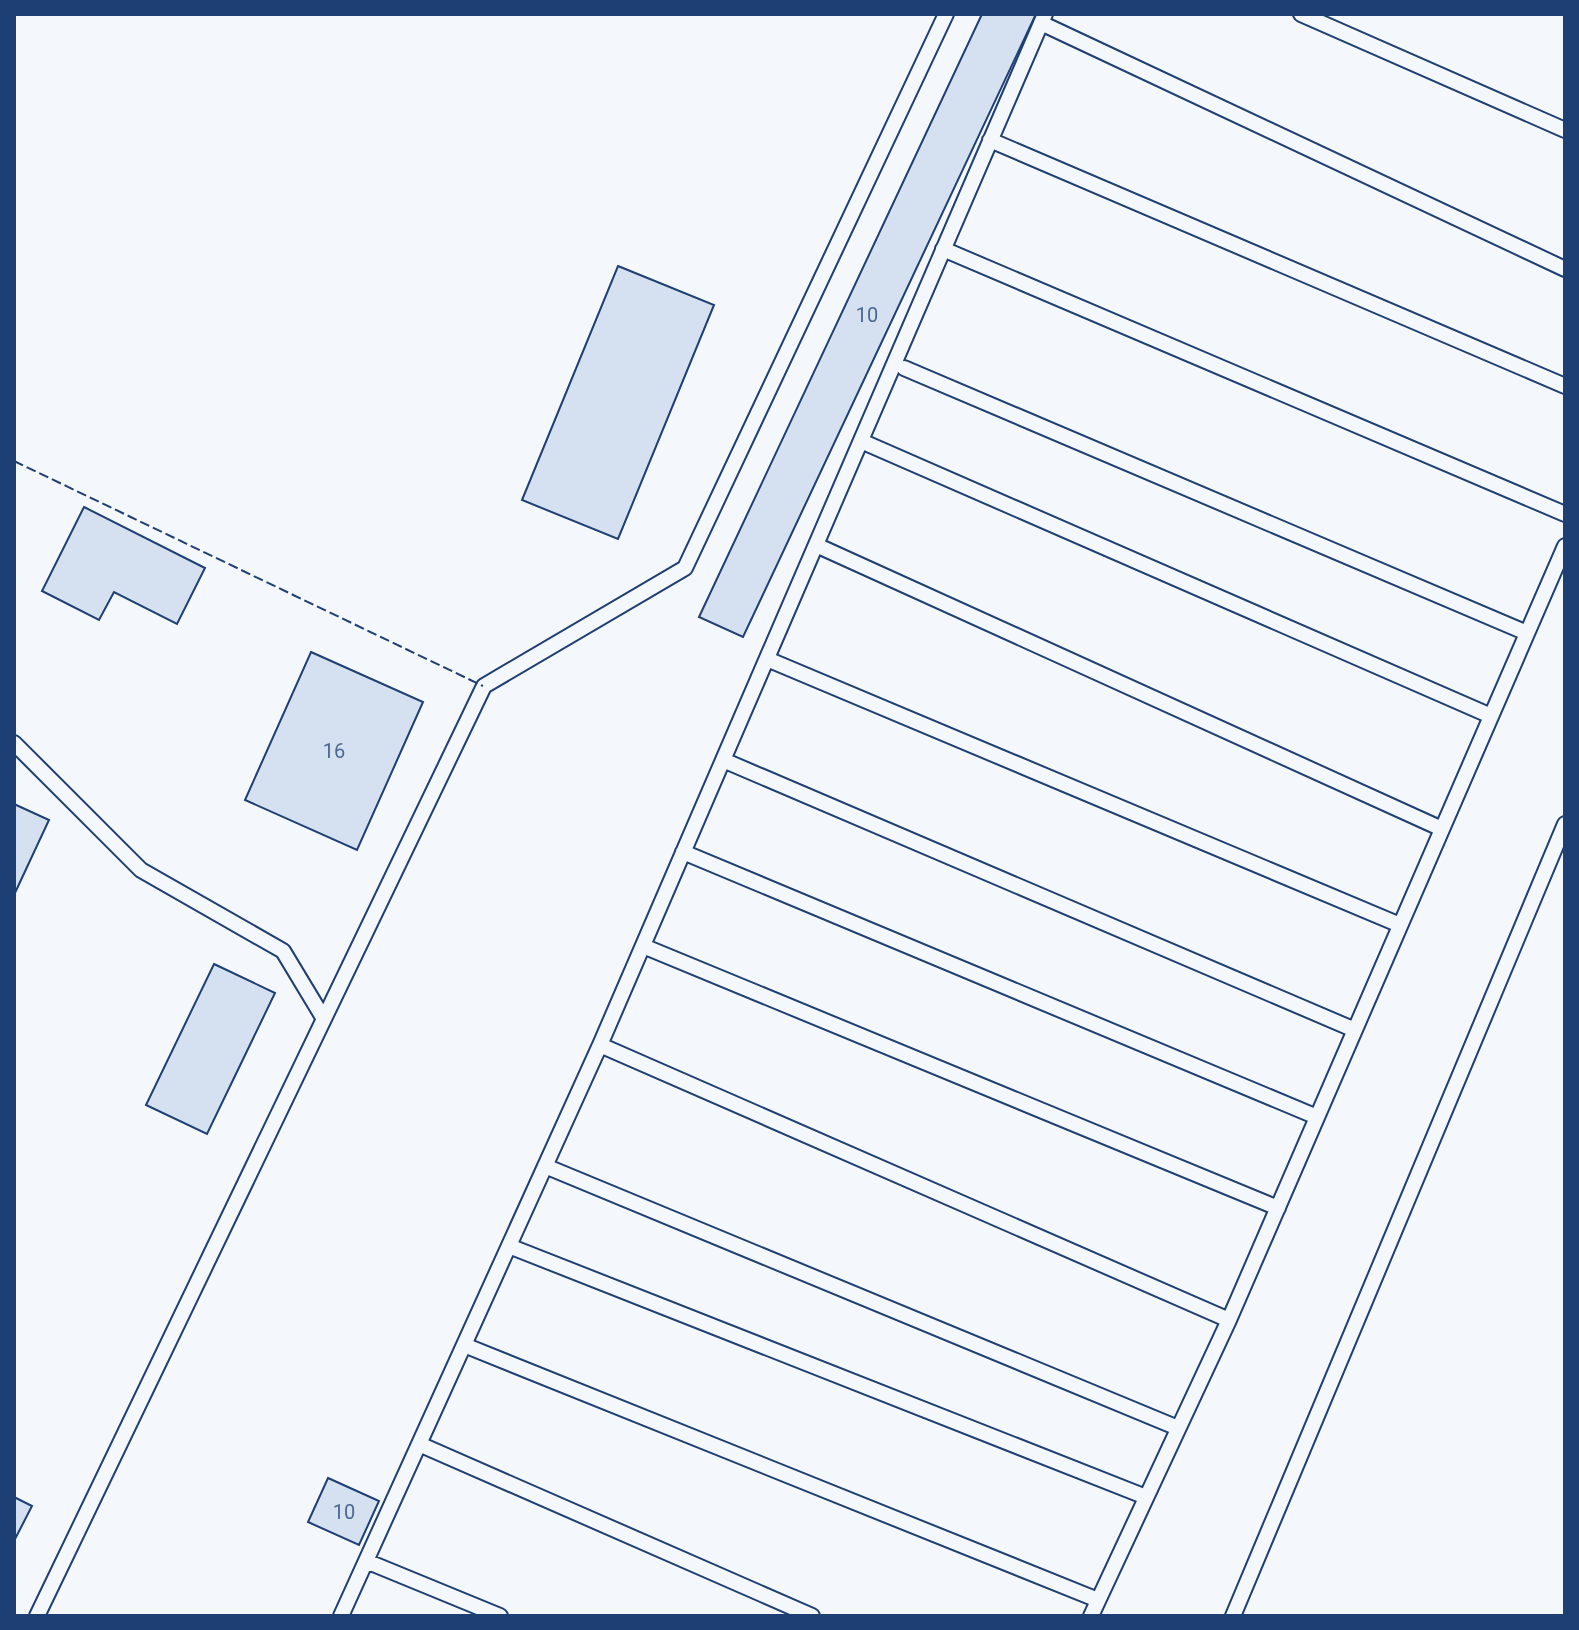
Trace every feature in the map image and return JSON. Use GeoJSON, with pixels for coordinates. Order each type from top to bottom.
{"type":"FeatureCollection","features":[{"type":"Feature","properties":{"kind":"lane"},"geometry":{"type":"LineString","coordinates":[[37,1616],[484,686],[685,568],[946,14]]}},
{"type":"Feature","properties":{"kind":"lane"},"geometry":{"type":"LineString","coordinates":[[1301,14],[1565,130]]}},
{"type":"Feature","properties":{"kind":"lane"},"geometry":{"type":"LineString","coordinates":[[341,1616],[600,1045],[1043,18],[1565,269]]}},
{"type":"Feature","properties":{"kind":"lane"},"geometry":{"type":"LineString","coordinates":[[990,140],[1565,386]]}},
{"type":"Feature","properties":{"kind":"lane"},"geometry":{"type":"LineString","coordinates":[[943,249],[1565,514]]}},
{"type":"Feature","properties":{"kind":"lane"},"geometry":{"type":"LineString","coordinates":[[904,368],[1527,633]]}},
{"type":"Feature","properties":{"kind":"lane"},"geometry":{"type":"LineString","coordinates":[[861,441],[1491,716]]}},
{"type":"Feature","properties":{"kind":"lane"},"geometry":{"type":"LineString","coordinates":[[816,545],[1442,829]]}},
{"type":"Feature","properties":{"kind":"lane"},"geometry":{"type":"LineString","coordinates":[[1091,1616],[1229,1320],[1565,546]]}},
{"type":"Feature","properties":{"kind":"lane"},"geometry":{"type":"LineString","coordinates":[[767,659],[1400,925]]}},
{"type":"Feature","properties":{"kind":"lane"},"geometry":{"type":"LineString","coordinates":[[14,743],[141,870],[283,951],[324,1019]]}},
{"type":"Feature","properties":{"kind":"lane"},"geometry":{"type":"LineString","coordinates":[[723,760],[1355,1030]]}},
{"type":"Feature","properties":{"kind":"lane"},"geometry":{"type":"LineString","coordinates":[[1233,1616],[1565,824]]}},
{"type":"Feature","properties":{"kind":"lane"},"geometry":{"type":"LineString","coordinates":[[683,852],[1317,1117]]}},
{"type":"Feature","properties":{"kind":"lane"},"geometry":{"type":"LineString","coordinates":[[643,946],[1278,1208]]}},
{"type":"Feature","properties":{"kind":"lane"},"geometry":{"type":"LineString","coordinates":[[600,1045],[1229,1320]]}},
{"type":"Feature","properties":{"kind":"lane"},"geometry":{"type":"LineString","coordinates":[[545,1166],[1178,1428]]}},
{"type":"Feature","properties":{"kind":"lane"},"geometry":{"type":"LineString","coordinates":[[509,1246],[1146,1497]]}},
{"type":"Feature","properties":{"kind":"lane"},"geometry":{"type":"LineString","coordinates":[[464,1345],[1098,1600]]}},
{"type":"Feature","properties":{"kind":"lane"},"geometry":{"type":"LineString","coordinates":[[419,1444],[812,1616]]}},
{"type":"Feature","properties":{"kind":"lane"},"geometry":{"type":"LineString","coordinates":[[366,1561],[500,1616]]}},
{"type":"Feature","properties":{"kind":"building"},"geometry":{"type":"Polygon","coordinates":[[[982,14],[1036,14],[743,637],[699,617],[982,14]]]}},
{"type":"Feature","properties":{"kind":"building"},"geometry":{"type":"Polygon","coordinates":[[[618,266],[714,305],[618,539],[522,500],[618,266]]]}},
{"type":"Feature","properties":{"kind":"building"},"geometry":{"type":"Polygon","coordinates":[[[84,507],[205,568],[177,624],[114,592],[99,620],[42,591],[84,507]]]}},
{"type":"Feature","properties":{"kind":"building"},"geometry":{"type":"Polygon","coordinates":[[[311,652],[423,702],[357,850],[245,800],[311,652]]]}},
{"type":"Feature","properties":{"kind":"building"},"geometry":{"type":"Polygon","coordinates":[[[14,804],[49,820],[14,895],[14,804]]]}},
{"type":"Feature","properties":{"kind":"building"},"geometry":{"type":"Polygon","coordinates":[[[214,964],[275,993],[207,1134],[146,1105],[214,964]]]}},
{"type":"Feature","properties":{"kind":"building"},"geometry":{"type":"Polygon","coordinates":[[[328,1478],[379,1501],[359,1545],[308,1522],[328,1478]]]}},
{"type":"Feature","properties":{"kind":"building"},"geometry":{"type":"Polygon","coordinates":[[[14,1497],[32,1506],[14,1541],[14,1497]]]}},
{"type":"Feature","properties":{"kind":"fence"},"geometry":{"type":"LineString","coordinates":[[14,461],[483,686]]}}]}
